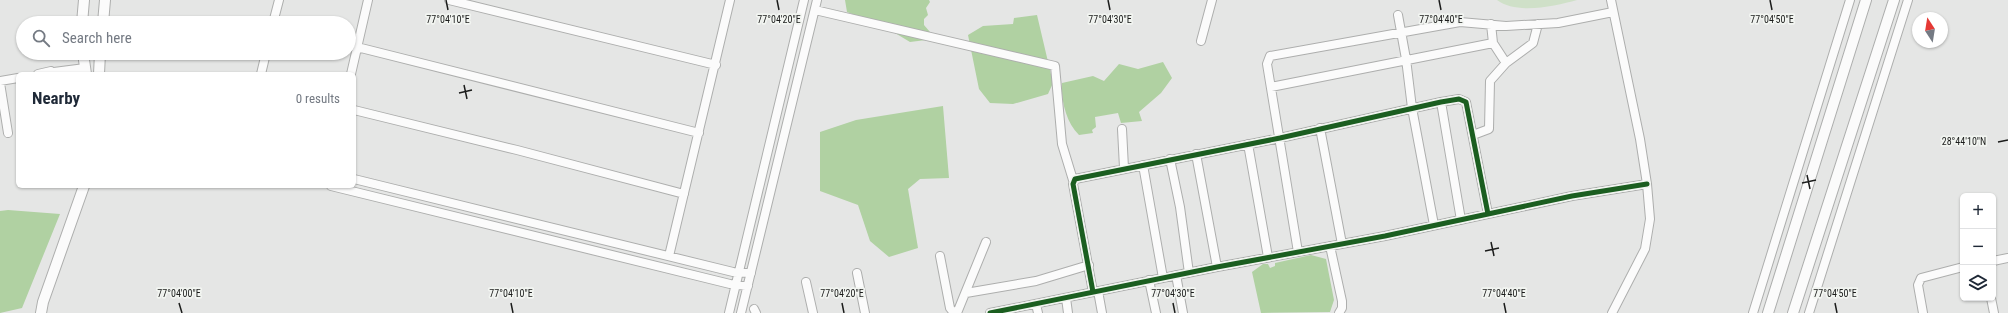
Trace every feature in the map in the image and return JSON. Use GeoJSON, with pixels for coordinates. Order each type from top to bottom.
{"type":"FeatureCollection","features":[{"type":"Feature","properties":{"kind":"street"},"geometry":{"type":"LineString","coordinates":[[83,16],[84,0]]}},
{"type":"Feature","properties":{"kind":"street"},"geometry":{"type":"LineString","coordinates":[[104,16],[105,0]]}},
{"type":"Feature","properties":{"kind":"street"},"geometry":{"type":"LineString","coordinates":[[275,16],[278,0]]}},
{"type":"Feature","properties":{"kind":"street"},"geometry":{"type":"LineString","coordinates":[[356,55],[368,0]]}},
{"type":"Feature","properties":{"kind":"street"},"geometry":{"type":"LineString","coordinates":[[449,0],[716,65]]}},
{"type":"Feature","properties":{"kind":"street"},"geometry":{"type":"LineString","coordinates":[[669,256],[716,65],[730,0]]}},
{"type":"Feature","properties":{"kind":"street"},"geometry":{"type":"LineString","coordinates":[[729,313],[804,0]]}},
{"type":"Feature","properties":{"kind":"street"},"geometry":{"type":"LineString","coordinates":[[741,313],[817,0]]}},
{"type":"Feature","properties":{"kind":"street"},"geometry":{"type":"LineString","coordinates":[[1201,41],[1212,0]]}},
{"type":"Feature","properties":{"kind":"street"},"geometry":{"type":"LineString","coordinates":[[1611,0],[1647,184],[1650,219],[1645,248],[1612,313]]}},
{"type":"Feature","properties":{"kind":"street"},"geometry":{"type":"LineString","coordinates":[[1753,313],[1850,0]]}},
{"type":"Feature","properties":{"kind":"street"},"geometry":{"type":"LineString","coordinates":[[1768,313],[1866,0]]}},
{"type":"Feature","properties":{"kind":"street"},"geometry":{"type":"LineString","coordinates":[[1793,313],[1894,0]]}},
{"type":"Feature","properties":{"kind":"street"},"geometry":{"type":"LineString","coordinates":[[1809,313],[1908,0]]}},
{"type":"Feature","properties":{"kind":"street"},"geometry":{"type":"LineString","coordinates":[[815,10],[1055,66],[1062,144],[1073,180],[1088,265],[1102,313]]}},
{"type":"Feature","properties":{"kind":"street"},"geometry":{"type":"LineString","coordinates":[[1298,252],[1267,61],[1270,56],[1460,22],[1506,26],[1558,23],[1613,12]]}},
{"type":"Feature","properties":{"kind":"street"},"geometry":{"type":"LineString","coordinates":[[1398,15],[1406,59],[1412,108],[1434,225]]}},
{"type":"Feature","properties":{"kind":"street"},"geometry":{"type":"LineString","coordinates":[[1491,24],[1493,43],[1506,63]]}},
{"type":"Feature","properties":{"kind":"street"},"geometry":{"type":"LineString","coordinates":[[1473,134],[1489,129],[1490,81],[1506,63],[1533,43],[1538,24]]}},
{"type":"Feature","properties":{"kind":"street"},"geometry":{"type":"LineString","coordinates":[[1271,87],[1406,59],[1493,43]]}},
{"type":"Feature","properties":{"kind":"street"},"geometry":{"type":"LineString","coordinates":[[358,47],[699,133]]}},
{"type":"Feature","properties":{"kind":"street"},"geometry":{"type":"LineString","coordinates":[[70,72],[85,71],[84,60]]}},
{"type":"Feature","properties":{"kind":"street"},"geometry":{"type":"LineString","coordinates":[[99,72],[100,60]]}},
{"type":"Feature","properties":{"kind":"street"},"geometry":{"type":"LineString","coordinates":[[261,72],[264,60]]}},
{"type":"Feature","properties":{"kind":"street"},"geometry":{"type":"LineString","coordinates":[[352,72],[355,60]]}},
{"type":"Feature","properties":{"kind":"street"},"geometry":{"type":"LineString","coordinates":[[8,133],[0,82],[16,78]]}},
{"type":"Feature","properties":{"kind":"street"},"geometry":{"type":"LineString","coordinates":[[1073,180],[1078,177],[1280,138],[1320,128],[1459,99],[1466,102],[1488,214]]}},
{"type":"Feature","properties":{"kind":"street"},"geometry":{"type":"LineString","coordinates":[[1441,102],[1461,220]]}},
{"type":"Feature","properties":{"kind":"street"},"geometry":{"type":"LineString","coordinates":[[356,110],[517,150],[684,194]]}},
{"type":"Feature","properties":{"kind":"street"},"geometry":{"type":"LineString","coordinates":[[1320,128],[1342,244]]}},
{"type":"Feature","properties":{"kind":"street"},"geometry":{"type":"LineString","coordinates":[[1122,129],[1124,168]]}},
{"type":"Feature","properties":{"kind":"street"},"geometry":{"type":"LineString","coordinates":[[1248,144],[1268,257]]}},
{"type":"Feature","properties":{"kind":"street"},"geometry":{"type":"LineString","coordinates":[[1196,154],[1217,267]]}},
{"type":"Feature","properties":{"kind":"street"},"geometry":{"type":"LineString","coordinates":[[1170,160],[1180,207],[1189,273]]}},
{"type":"Feature","properties":{"kind":"street"},"geometry":{"type":"LineString","coordinates":[[1143,164],[1163,278]]}},
{"type":"Feature","properties":{"kind":"street"},"geometry":{"type":"LineString","coordinates":[[356,179],[669,256],[739,272],[751,273]]}},
{"type":"Feature","properties":{"kind":"street"},"geometry":{"type":"LineString","coordinates":[[990,313],[1149,280],[1342,244],[1606,189],[1647,184]]}},
{"type":"Feature","properties":{"kind":"street"},"geometry":{"type":"LineString","coordinates":[[41,313],[41,306],[83,188]]}},
{"type":"Feature","properties":{"kind":"street"},"geometry":{"type":"LineString","coordinates":[[339,188],[748,286]]}},
{"type":"Feature","properties":{"kind":"street"},"geometry":{"type":"LineString","coordinates":[[957,313],[986,242]]}},
{"type":"Feature","properties":{"kind":"street"},"geometry":{"type":"LineString","coordinates":[[1330,246],[1342,301],[1342,308],[1339,313]]}},
{"type":"Feature","properties":{"kind":"street"},"geometry":{"type":"LineString","coordinates":[[940,256],[950,308],[954,313]]}},
{"type":"Feature","properties":{"kind":"street"},"geometry":{"type":"LineString","coordinates":[[1996,260],[2008,258]]}},
{"type":"Feature","properties":{"kind":"street"},"geometry":{"type":"LineString","coordinates":[[966,293],[1036,280],[1088,265]]}},
{"type":"Feature","properties":{"kind":"street"},"geometry":{"type":"LineString","coordinates":[[1923,313],[1918,285],[1921,278],[1960,268]]}},
{"type":"Feature","properties":{"kind":"street"},"geometry":{"type":"LineString","coordinates":[[857,273],[865,313]]}},
{"type":"Feature","properties":{"kind":"street"},"geometry":{"type":"LineString","coordinates":[[1176,275],[1183,313]]}},
{"type":"Feature","properties":{"kind":"street"},"geometry":{"type":"LineString","coordinates":[[1149,280],[1156,313]]}},
{"type":"Feature","properties":{"kind":"street"},"geometry":{"type":"LineString","coordinates":[[806,282],[812,313]]}},
{"type":"Feature","properties":{"kind":"street"},"geometry":{"type":"LineString","coordinates":[[1066,298],[1068,313]]}},
{"type":"Feature","properties":{"kind":"street"},"geometry":{"type":"LineString","coordinates":[[1992,301],[1994,313]]}},
{"type":"Feature","properties":{"kind":"street"},"geometry":{"type":"LineString","coordinates":[[1036,304],[1038,313]]}},
{"type":"Feature","properties":{"kind":"shaded area"},"geometry":{"type":"Polygon","coordinates":[[[845,0],[929,0],[930,2],[926,8],[928,15],[924,19],[924,25],[930,32],[926,40],[910,42],[885,27],[847,12],[845,0]]]}},
{"type":"Feature","properties":{"kind":"shaded area"},"geometry":{"type":"Polygon","coordinates":[[[1497,0],[1577,0],[1547,7],[1525,8],[1505,5],[1497,0]]]}},
{"type":"Feature","properties":{"kind":"shaded area"},"geometry":{"type":"Polygon","coordinates":[[[1037,15],[1053,83],[1048,94],[1013,104],[990,103],[979,89],[968,35],[983,26],[1013,24],[1014,18],[1037,15]]]}},
{"type":"Feature","properties":{"kind":"shaded area"},"geometry":{"type":"Polygon","coordinates":[[[1163,62],[1172,78],[1161,93],[1139,112],[1142,121],[1121,123],[1118,113],[1095,117],[1096,127],[1092,130],[1093,133],[1079,135],[1074,130],[1065,111],[1062,97],[1062,83],[1093,76],[1104,81],[1119,64],[1138,69],[1163,62]]]}},
{"type":"Feature","properties":{"kind":"shaded area"},"geometry":{"type":"Polygon","coordinates":[[[943,106],[949,178],[920,179],[908,189],[918,248],[889,257],[870,241],[858,205],[820,191],[820,132],[856,120],[943,106]]]}},
{"type":"Feature","properties":{"kind":"shaded area"},"geometry":{"type":"Polygon","coordinates":[[[8,210],[60,214],[22,308],[0,313],[0,211],[8,210]]]}},
{"type":"Feature","properties":{"kind":"shaded area"},"geometry":{"type":"Polygon","coordinates":[[[1311,255],[1326,259],[1334,300],[1330,312],[1261,313],[1252,272],[1263,264],[1268,264],[1270,268],[1275,266],[1275,263],[1311,255]]]}},
{"type":"Feature","properties":{"kind":"cycle path"},"geometry":{"type":"LineString","coordinates":[[1093,292],[1073,184],[1075,179],[1280,138],[1441,102],[1459,99],[1466,102],[1488,214]]}},
{"type":"Feature","properties":{"kind":"cycle path"},"geometry":{"type":"LineString","coordinates":[[990,313],[1217,267],[1385,236],[1572,196],[1647,184]]}}]}
